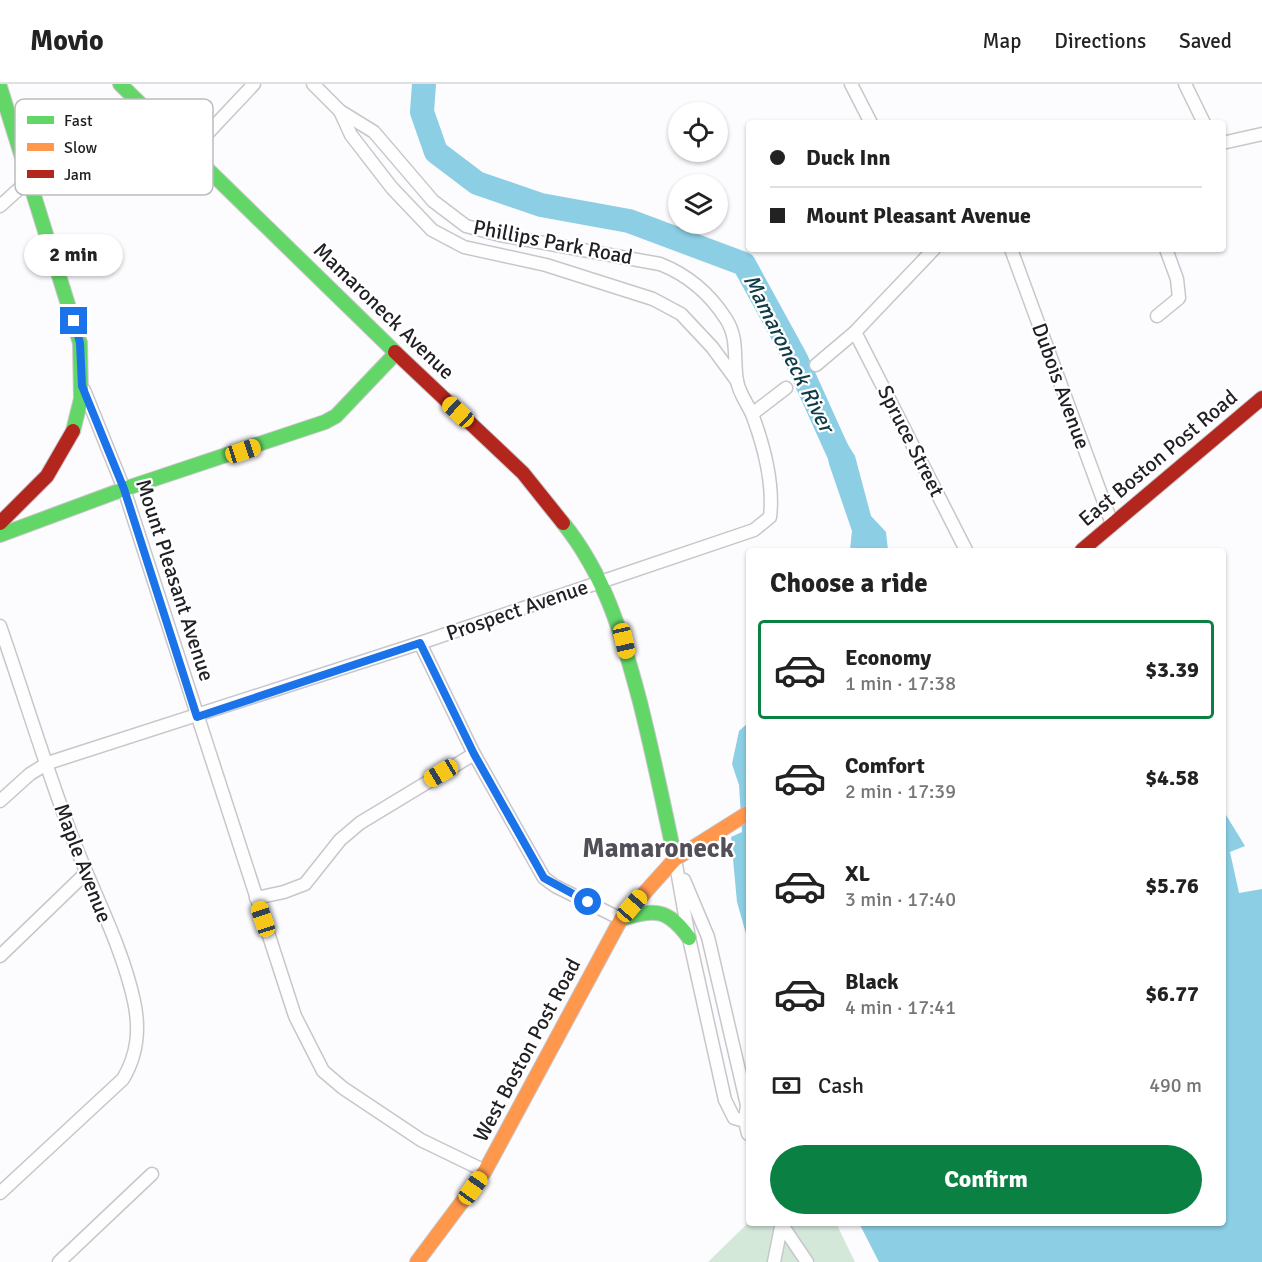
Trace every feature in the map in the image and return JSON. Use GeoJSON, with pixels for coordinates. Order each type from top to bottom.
{"type":"FeatureCollection","features":[{"type":"Feature","properties":{"kind":"main road","name":"Mamaroneck Avenue"},"geometry":{"type":"LineString","coordinates":[[120,84],[135,99]]}},
{"type":"Feature","properties":{"kind":"main road","name":"Mount Pleasant Avenue"},"geometry":{"type":"LineString","coordinates":[[0,87],[15,133]]}},
{"type":"Feature","properties":{"kind":"main road","name":"Mamaroneck Avenue"},"geometry":{"type":"LineString","coordinates":[[213,174],[523,473],[581,545],[611,603],[624,641],[657,770],[675,860]]}},
{"type":"Feature","properties":{"kind":"main road","name":"Mount Pleasant Avenue"},"geometry":{"type":"LineString","coordinates":[[35,195],[80,343],[82,386]]}},
{"type":"Feature","properties":{"kind":"main road"},"geometry":{"type":"LineString","coordinates":[[0,535],[124,489],[285,437],[332,419],[396,353]]}},
{"type":"Feature","properties":{"kind":"main road"},"geometry":{"type":"LineString","coordinates":[[0,522],[24,503],[50,472],[78,416],[82,386]]}},
{"type":"Feature","properties":{"kind":"main road","name":"East Boston Post Road"},"geometry":{"type":"LineString","coordinates":[[1084,548],[1262,398]]}},
{"type":"Feature","properties":{"kind":"main road"},"geometry":{"type":"LineString","coordinates":[[675,860],[746,814]]}},
{"type":"Feature","properties":{"kind":"main road","name":"West Boston Post Road"},"geometry":{"type":"LineString","coordinates":[[417,1262],[485,1172],[621,919],[675,860]]}},
{"type":"Feature","properties":{"kind":"main road"},"geometry":{"type":"LineString","coordinates":[[621,919],[651,910],[670,915],[689,938]]}},
{"type":"Feature","properties":{"kind":"street"},"geometry":{"type":"LineString","coordinates":[[213,128],[254,84]]}},
{"type":"Feature","properties":{"kind":"street","name":"Phillips Park Road"},"geometry":{"type":"LineString","coordinates":[[313,84],[340,111],[374,132],[433,201],[466,226],[500,235],[632,258],[676,270],[698,286],[727,319],[735,336],[737,381]]}},
{"type":"Feature","properties":{"kind":"street"},"geometry":{"type":"LineString","coordinates":[[851,84],[869,120]]}},
{"type":"Feature","properties":{"kind":"street"},"geometry":{"type":"LineString","coordinates":[[1185,84],[1203,120]]}},
{"type":"Feature","properties":{"kind":"street","name":"Phillips Park Road"},"geometry":{"type":"LineString","coordinates":[[340,111],[351,135],[392,188],[432,230],[464,247],[546,266],[653,299],[681,314],[712,347],[737,381],[752,414]]}},
{"type":"Feature","properties":{"kind":"street"},"geometry":{"type":"LineString","coordinates":[[1226,142],[1262,134]]}},
{"type":"Feature","properties":{"kind":"street"},"geometry":{"type":"LineString","coordinates":[[0,206],[15,192]]}},
{"type":"Feature","properties":{"kind":"street"},"geometry":{"type":"LineString","coordinates":[[816,365],[855,332],[931,252]]}},
{"type":"Feature","properties":{"kind":"street","name":"Dubois Avenue"},"geometry":{"type":"LineString","coordinates":[[1012,252],[1112,524]]}},
{"type":"Feature","properties":{"kind":"street"},"geometry":{"type":"LineString","coordinates":[[1157,316],[1179,298],[1177,279],[1167,252]]}},
{"type":"Feature","properties":{"kind":"street","name":"Spruce Street"},"geometry":{"type":"LineString","coordinates":[[855,332],[965,548]]}},
{"type":"Feature","properties":{"kind":"street","name":"Mount Pleasant Avenue"},"geometry":{"type":"LineString","coordinates":[[82,386],[124,489],[295,1016],[324,1071],[343,1088],[421,1140],[485,1172]]}},
{"type":"Feature","properties":{"kind":"street"},"geometry":{"type":"LineString","coordinates":[[752,414],[786,388]]}},
{"type":"Feature","properties":{"kind":"street","name":"Prospect Avenue"},"geometry":{"type":"LineString","coordinates":[[0,801],[30,774],[48,763],[197,717],[754,530],[770,517],[772,500],[768,468],[752,414]]}},
{"type":"Feature","properties":{"kind":"street","name":"Maple Avenue"},"geometry":{"type":"LineString","coordinates":[[0,626],[60,804],[124,965],[134,1002],[138,1045],[133,1063],[123,1080],[0,1193]]}},
{"type":"Feature","properties":{"kind":"street"},"geometry":{"type":"LineString","coordinates":[[420,643],[474,754],[544,878],[555,886],[621,919]]}},
{"type":"Feature","properties":{"kind":"street"},"geometry":{"type":"LineString","coordinates":[[256,898],[306,884],[340,840],[360,823],[474,754]]}},
{"type":"Feature","properties":{"kind":"street"},"geometry":{"type":"LineString","coordinates":[[675,860],[689,938],[725,1100],[734,1118],[744,1121]]}},
{"type":"Feature","properties":{"kind":"street"},"geometry":{"type":"LineString","coordinates":[[675,860],[708,937],[746,1101]]}},
{"type":"Feature","properties":{"kind":"street"},"geometry":{"type":"LineString","coordinates":[[0,956],[86,873]]}},
{"type":"Feature","properties":{"kind":"street"},"geometry":{"type":"LineString","coordinates":[[746,1110],[744,1121],[746,1128]]}},
{"type":"Feature","properties":{"kind":"street"},"geometry":{"type":"LineString","coordinates":[[59,1262],[152,1174]]}},
{"type":"Feature","properties":{"kind":"street"},"geometry":{"type":"LineString","coordinates":[[774,1262],[780,1226]]}},
{"type":"Feature","properties":{"kind":"street"},"geometry":{"type":"LineString","coordinates":[[781,1226],[807,1262]]}},
{"type":"Feature","properties":{"kind":"green space"},"geometry":{"type":"Polygon","coordinates":[[[746,1225],[837,1226],[855,1262],[708,1262],[746,1225]]]}},
{"type":"Feature","properties":{"kind":"water"},"geometry":{"type":"Polygon","coordinates":[[[830,416],[855,456],[871,516],[886,532],[888,548],[850,548],[852,531],[829,464],[822,427],[830,416]]]}},
{"type":"Feature","properties":{"kind":"water"},"geometry":{"type":"Polygon","coordinates":[[[746,725],[746,934],[737,902],[731,837],[742,832],[739,785],[732,764],[739,731],[746,725]]]}},
{"type":"Feature","properties":{"kind":"water"},"geometry":{"type":"Polygon","coordinates":[[[1226,815],[1245,846],[1230,852],[1239,893],[1262,889],[1262,1262],[879,1262],[861,1226],[1226,1226],[1226,815]]]}},
{"type":"Feature","properties":{"kind":"waterway","name":"Mamaroneck River"},"geometry":{"type":"LineString","coordinates":[[424,84],[422,112],[436,152],[477,183],[541,205],[629,221],[744,264],[796,359],[838,452]]}},
{"type":"Feature","properties":{"kind":"traffic: fast"},"geometry":{"type":"LineString","coordinates":[[120,84],[135,99]]}},
{"type":"Feature","properties":{"kind":"traffic: fast"},"geometry":{"type":"LineString","coordinates":[[0,87],[15,135]]}},
{"type":"Feature","properties":{"kind":"traffic: fast"},"geometry":{"type":"LineString","coordinates":[[213,175],[395,352]]}},
{"type":"Feature","properties":{"kind":"traffic: fast"},"geometry":{"type":"LineString","coordinates":[[34,195],[80,343],[81,399],[73,431]]}},
{"type":"Feature","properties":{"kind":"traffic: fast"},"geometry":{"type":"LineString","coordinates":[[0,535],[124,489],[325,422],[336,416],[396,353]]}},
{"type":"Feature","properties":{"kind":"traffic: fast"},"geometry":{"type":"LineString","coordinates":[[563,523],[591,564],[620,631],[645,722],[675,859]]}},
{"type":"Feature","properties":{"kind":"traffic: fast"},"geometry":{"type":"LineString","coordinates":[[621,919],[643,914],[660,914],[674,921],[689,938]]}},
{"type":"Feature","properties":{"kind":"traffic: slow"},"geometry":{"type":"LineString","coordinates":[[417,1262],[485,1171],[621,919],[675,859],[746,814]]}},
{"type":"Feature","properties":{"kind":"traffic: jam"},"geometry":{"type":"LineString","coordinates":[[395,352],[523,473],[563,523]]}},
{"type":"Feature","properties":{"kind":"traffic: jam"},"geometry":{"type":"LineString","coordinates":[[1084,548],[1262,398]]}},
{"type":"Feature","properties":{"kind":"traffic: jam"},"geometry":{"type":"LineString","coordinates":[[0,523],[47,476],[73,431]]}},
{"type":"Feature","properties":{"kind":"district","name":"Mamaroneck"},"geometry":{"type":"Point","coordinates":[658,848]}},
{"type":"Feature","properties":{"kind":"route"},"geometry":{"type":"LineString","coordinates":[[74,321],[80,343],[82,386],[124,489],[197,717],[420,643],[474,754],[544,878],[588,902]]}}]}
